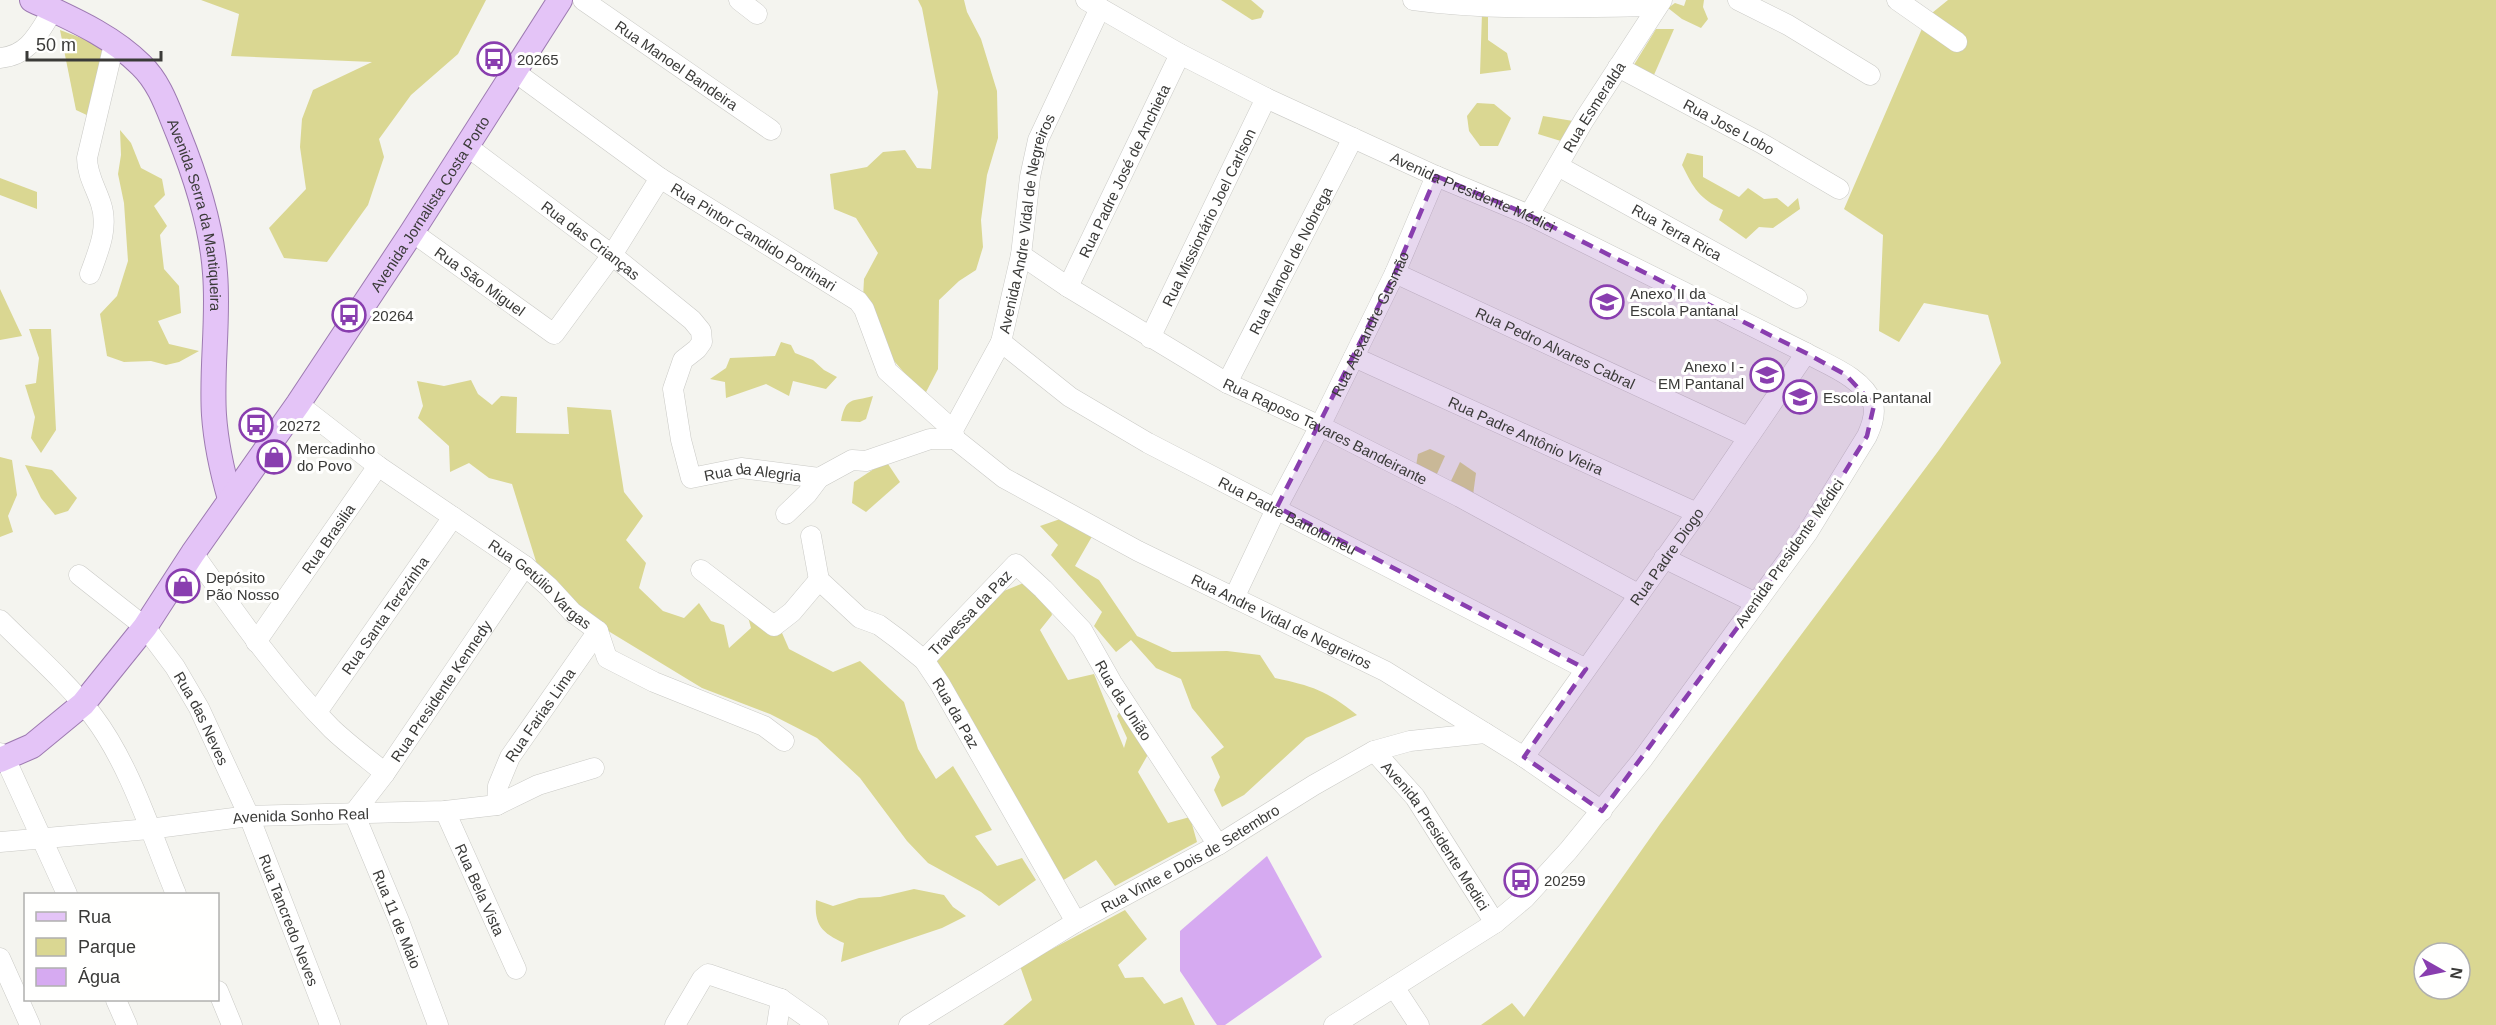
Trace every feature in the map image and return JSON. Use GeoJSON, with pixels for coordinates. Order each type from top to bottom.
{"type":"FeatureCollection","features":[{"type":"Feature","properties":{"kind":"main road","name":"Avenida Jornalista Costa Porto"},"geometry":{"type":"LineString","coordinates":[[2,757],[32,746],[83,704],[145,627],[193,552],[298,404],[412,232],[560,0]]}},
{"type":"Feature","properties":{"kind":"main road","name":"Avenida Serra da Mantiqueira"},"geometry":{"type":"LineString","coordinates":[[43,5],[74,19],[114,44],[143,66],[155,81],[165,101],[188,159],[210,241],[215,273],[214,414],[218,453],[230,499]]}},
{"type":"Feature","properties":{"kind":"street","name":"Rua Manoel Bandeira"},"geometry":{"type":"LineString","coordinates":[[583,0],[771,130]]}},
{"type":"Feature","properties":{"kind":"street"},"geometry":{"type":"LineString","coordinates":[[739,0],[757,14]]}},
{"type":"Feature","properties":{"kind":"street"},"geometry":{"type":"LineString","coordinates":[[1413,0],[1453,6],[1507,8],[1659,3]]}},
{"type":"Feature","properties":{"kind":"street"},"geometry":{"type":"LineString","coordinates":[[1738,0],[1788,25],[1870,75]]}},
{"type":"Feature","properties":{"kind":"street"},"geometry":{"type":"LineString","coordinates":[[1897,0],[1957,42]]}},
{"type":"Feature","properties":{"kind":"street","name":"Rua Esmeralda"},"geometry":{"type":"LineString","coordinates":[[1529,215],[1659,3]]}},
{"type":"Feature","properties":{"kind":"street","name":"Avenida Presidente Médici"},"geometry":{"type":"LineString","coordinates":[[1093,4],[1180,54],[1266,98],[1436,176],[1529,215],[1806,353],[1857,383],[1874,405],[1873,420],[1867,436],[1808,532],[1602,811],[1525,898],[1496,923],[1334,1025]]}},
{"type":"Feature","properties":{"kind":"street","name":"Avenida Andre Vidal de Negreiros"},"geometry":{"type":"LineString","coordinates":[[954,435],[1001,342],[1022,255],[1030,177],[1038,140],[1093,4]]}},
{"type":"Feature","properties":{"kind":"street"},"geometry":{"type":"LineString","coordinates":[[0,58],[13,57],[25,50],[43,5]]}},
{"type":"Feature","properties":{"kind":"street"},"geometry":{"type":"LineString","coordinates":[[90,274],[101,244],[104,219],[87,168],[87,158],[114,44]]}},
{"type":"Feature","properties":{"kind":"street","name":"Rua Padre José de Anchieta"},"geometry":{"type":"LineString","coordinates":[[1068,287],[1180,54]]}},
{"type":"Feature","properties":{"kind":"street","name":"Rua Jose Lobo"},"geometry":{"type":"LineString","coordinates":[[1618,67],[1761,143],[1839,189]]}},
{"type":"Feature","properties":{"kind":"street","name":"Rua Pintor Candido Portinari"},"geometry":{"type":"LineString","coordinates":[[515,72],[660,178],[858,301],[864,309],[887,371],[954,435]]}},
{"type":"Feature","properties":{"kind":"street","name":"Rua Missionário Joel Carlson"},"geometry":{"type":"LineString","coordinates":[[1150,338],[1266,98]]}},
{"type":"Feature","properties":{"kind":"street","name":"Rua Manoel de Nobrega"},"geometry":{"type":"LineString","coordinates":[[1227,383],[1353,138]]}},
{"type":"Feature","properties":{"kind":"street","name":"Rua das Crianças"},"geometry":{"type":"LineString","coordinates":[[468,147],[612,255],[693,320],[701,331],[702,342]]}},
{"type":"Feature","properties":{"kind":"street","name":"Rua Terra Rica"},"geometry":{"type":"LineString","coordinates":[[1558,166],[1797,298]]}},
{"type":"Feature","properties":{"kind":"street","name":"Rua Alexandre Gusmão"},"geometry":{"type":"LineString","coordinates":[[1234,598],[1277,507],[1320,426],[1395,273],[1436,176]]}},
{"type":"Feature","properties":{"kind":"street"},"geometry":{"type":"LineString","coordinates":[[612,255],[660,178]]}},
{"type":"Feature","properties":{"kind":"street","name":"Rua São Miguel"},"geometry":{"type":"LineString","coordinates":[[412,232],[554,334],[612,255]]}},
{"type":"Feature","properties":{"kind":"street","name":"Rua Raposo Tavares Bandeirante"},"geometry":{"type":"LineString","coordinates":[[1022,255],[1068,287],[1227,383],[1320,426],[1460,497],[1638,594]]}},
{"type":"Feature","properties":{"kind":"street","name":"Rua Pedro Alvares Cabral"},"geometry":{"type":"LineString","coordinates":[[1395,273],[1748,436]]}},
{"type":"Feature","properties":{"kind":"street","name":"Rua da Alegria"},"geometry":{"type":"LineString","coordinates":[[702,342],[698,349],[683,360],[673,389],[681,440],[691,478],[741,468],[819,478]]}},
{"type":"Feature","properties":{"kind":"street","name":"Rua Padre Bartolomeu"},"geometry":{"type":"LineString","coordinates":[[1001,342],[1070,397],[1149,443],[1277,507],[1586,669]]}},
{"type":"Feature","properties":{"kind":"street","name":"Rua Padre Diogo"},"geometry":{"type":"LineString","coordinates":[[1524,757],[1697,513],[1806,353]]}},
{"type":"Feature","properties":{"kind":"street","name":"Rua Padre Antônio Vieira"},"geometry":{"type":"LineString","coordinates":[[1354,357],[1697,513]]}},
{"type":"Feature","properties":{"kind":"street","name":"Rua Getúlio Vargas"},"geometry":{"type":"LineString","coordinates":[[298,404],[378,466],[525,566],[572,612],[598,631],[607,658],[701,702],[748,718],[764,726],[783,741]]}},
{"type":"Feature","properties":{"kind":"street"},"geometry":{"type":"LineString","coordinates":[[786,514],[807,494],[819,478],[852,460],[866,461],[930,439],[954,435]]}},
{"type":"Feature","properties":{"kind":"street","name":"Rua Andre Vidal de Negreiros"},"geometry":{"type":"LineString","coordinates":[[954,435],[1004,478],[1138,551],[1385,671],[1524,757],[1602,811]]}},
{"type":"Feature","properties":{"kind":"street","name":"Rua Brasilia"},"geometry":{"type":"LineString","coordinates":[[256,642],[378,466]]}},
{"type":"Feature","properties":{"kind":"street","name":"Rua Santa Terezinha"},"geometry":{"type":"LineString","coordinates":[[317,712],[453,517]]}},
{"type":"Feature","properties":{"kind":"street"},"geometry":{"type":"LineString","coordinates":[[701,570],[772,626],[776,626],[792,612],[819,580],[811,536]]}},
{"type":"Feature","properties":{"kind":"street"},"geometry":{"type":"LineString","coordinates":[[193,552],[256,642],[334,730],[385,773]]}},
{"type":"Feature","properties":{"kind":"street"},"geometry":{"type":"LineString","coordinates":[[1664,558],[1756,603]]}},
{"type":"Feature","properties":{"kind":"street","name":"Travessa da Paz"},"geometry":{"type":"LineString","coordinates":[[924,660],[1016,564]]}},
{"type":"Feature","properties":{"kind":"street","name":"Rua da União"},"geometry":{"type":"LineString","coordinates":[[1016,564],[1082,630],[1112,683],[1218,845]]}},
{"type":"Feature","properties":{"kind":"street","name":"Rua Presidente Kennedy"},"geometry":{"type":"LineString","coordinates":[[354,813],[385,773],[525,566]]}},
{"type":"Feature","properties":{"kind":"street","name":"Rua das Neves"},"geometry":{"type":"LineString","coordinates":[[79,575],[145,627],[175,667],[199,708],[249,816]]}},
{"type":"Feature","properties":{"kind":"street","name":"Rua da Paz"},"geometry":{"type":"LineString","coordinates":[[819,580],[860,618],[879,625],[924,660],[1076,922]]}},
{"type":"Feature","properties":{"kind":"street"},"geometry":{"type":"LineString","coordinates":[[0,620],[83,704],[106,735],[126,772],[176,893]]}},
{"type":"Feature","properties":{"kind":"street","name":"Rua Farias Lima"},"geometry":{"type":"LineString","coordinates":[[497,805],[498,786],[510,758],[598,631]]}},
{"type":"Feature","properties":{"kind":"street","name":"Rua Vinte e Dois de Setembro"},"geometry":{"type":"LineString","coordinates":[[909,1025],[1076,922],[1218,845],[1314,785],[1374,752],[1410,741],[1485,733]]}},
{"type":"Feature","properties":{"kind":"street","name":"Avenida Presidente Medici"},"geometry":{"type":"LineString","coordinates":[[1374,752],[1415,797],[1496,923]]}},
{"type":"Feature","properties":{"kind":"street"},"geometry":{"type":"LineString","coordinates":[[2,757],[67,893]]}},
{"type":"Feature","properties":{"kind":"street","name":"Avenida Sonho Real"},"geometry":{"type":"LineString","coordinates":[[0,843],[149,829],[249,816],[445,811],[497,805],[538,785],[594,768]]}},
{"type":"Feature","properties":{"kind":"street","name":"Rua Bela Vista"},"geometry":{"type":"LineString","coordinates":[[445,811],[516,969]]}},
{"type":"Feature","properties":{"kind":"street","name":"Rua 11 de Maio"},"geometry":{"type":"LineString","coordinates":[[354,813],[399,921],[438,1025]]}},
{"type":"Feature","properties":{"kind":"street","name":"Rua Tancredo Neves"},"geometry":{"type":"LineString","coordinates":[[249,816],[330,1025]]}},
{"type":"Feature","properties":{"kind":"street"},"geometry":{"type":"LineString","coordinates":[[0,958],[30,1025]]}},
{"type":"Feature","properties":{"kind":"street"},"geometry":{"type":"LineString","coordinates":[[675,1025],[702,979],[708,974],[781,999],[818,1025]]}},
{"type":"Feature","properties":{"kind":"street"},"geometry":{"type":"LineString","coordinates":[[1394,987],[1419,1025]]}},
{"type":"Feature","properties":{"kind":"street"},"geometry":{"type":"LineString","coordinates":[[219,993],[232,1025]]}},
{"type":"Feature","properties":{"kind":"street"},"geometry":{"type":"LineString","coordinates":[[777,1025],[781,999]]}},
{"type":"Feature","properties":{"kind":"street"},"geometry":{"type":"LineString","coordinates":[[117,1001],[127,1025]]}},
{"type":"Feature","properties":{"kind":"highlighted area"},"geometry":{"type":"Polygon","coordinates":[[[1436,176],[1529,215],[1806,353],[1846,375],[1874,405],[1867,436],[1808,532],[1602,811],[1524,757],[1586,669],[1277,507],[1395,273],[1436,176]]]}},
{"type":"Feature","properties":{"kind":"green space"},"geometry":{"type":"Polygon","coordinates":[[[201,0],[486,0],[458,54],[411,95],[379,139],[384,157],[368,205],[327,262],[284,258],[269,228],[306,189],[300,147],[302,119],[313,90],[372,62],[231,56],[239,14],[201,0]]]}},
{"type":"Feature","properties":{"kind":"green space"},"geometry":{"type":"Polygon","coordinates":[[[918,0],[964,0],[967,12],[981,39],[997,91],[998,138],[987,175],[981,220],[983,247],[976,270],[959,281],[939,300],[938,369],[924,396],[883,348],[863,298],[864,279],[878,253],[856,218],[834,209],[830,174],[867,167],[883,152],[905,150],[917,168],[931,169],[938,92],[922,8],[918,0]]]}},
{"type":"Feature","properties":{"kind":"green space"},"geometry":{"type":"Polygon","coordinates":[[[1221,0],[1251,0],[1264,11],[1261,18],[1252,20],[1221,0]]]}},
{"type":"Feature","properties":{"kind":"green space"},"geometry":{"type":"Polygon","coordinates":[[[1686,0],[1704,0],[1703,7],[1708,19],[1701,28],[1682,19],[1668,8],[1675,3],[1684,6],[1686,0]]]}},
{"type":"Feature","properties":{"kind":"green space"},"geometry":{"type":"Polygon","coordinates":[[[1948,0],[2496,0],[2496,1025],[1481,1025],[1512,1003],[1524,1017],[1660,824],[1939,450],[2001,363],[1988,315],[1924,303],[1899,342],[1879,331],[1883,235],[1844,209],[1927,17],[1948,0]]]}},
{"type":"Feature","properties":{"kind":"green space"},"geometry":{"type":"Polygon","coordinates":[[[1488,12],[1488,40],[1507,53],[1511,70],[1480,74],[1482,13],[1488,12]]]}},
{"type":"Feature","properties":{"kind":"green space"},"geometry":{"type":"Polygon","coordinates":[[[1656,29],[1674,29],[1650,84],[1632,68],[1656,29]]]}},
{"type":"Feature","properties":{"kind":"green space"},"geometry":{"type":"Polygon","coordinates":[[[60,30],[108,48],[91,117],[76,110],[60,30]]]}},
{"type":"Feature","properties":{"kind":"green space"},"geometry":{"type":"Polygon","coordinates":[[[1477,103],[1494,104],[1511,118],[1498,146],[1480,146],[1469,131],[1467,116],[1477,103]]]}},
{"type":"Feature","properties":{"kind":"green space"},"geometry":{"type":"Polygon","coordinates":[[[1543,116],[1573,121],[1564,142],[1538,134],[1543,116]]]}},
{"type":"Feature","properties":{"kind":"green space"},"geometry":{"type":"Polygon","coordinates":[[[120,130],[131,143],[141,168],[162,179],[165,195],[154,206],[167,226],[160,235],[164,269],[179,286],[181,313],[158,321],[169,344],[199,351],[179,362],[166,365],[151,361],[124,362],[107,356],[100,314],[117,296],[128,261],[124,203],[118,174],[121,155],[120,130]]]}},
{"type":"Feature","properties":{"kind":"green space"},"geometry":{"type":"Polygon","coordinates":[[[1687,153],[1703,156],[1703,177],[1739,197],[1748,188],[1764,199],[1777,198],[1788,207],[1798,198],[1800,209],[1773,228],[1759,227],[1746,239],[1719,220],[1723,210],[1708,201],[1694,187],[1682,165],[1687,153]]]}},
{"type":"Feature","properties":{"kind":"green space"},"geometry":{"type":"Polygon","coordinates":[[[0,178],[37,192],[37,209],[0,195],[0,178]]]}},
{"type":"Feature","properties":{"kind":"green space"},"geometry":{"type":"Polygon","coordinates":[[[0,289],[22,336],[0,340],[0,289]]]}},
{"type":"Feature","properties":{"kind":"green space"},"geometry":{"type":"Polygon","coordinates":[[[29,329],[51,329],[56,430],[41,453],[31,438],[35,417],[25,385],[36,383],[39,358],[29,329]]]}},
{"type":"Feature","properties":{"kind":"green space"},"geometry":{"type":"Polygon","coordinates":[[[781,342],[791,345],[795,353],[813,360],[824,370],[837,377],[826,389],[793,381],[789,396],[766,384],[726,398],[725,382],[710,379],[726,368],[730,358],[775,356],[781,342]]]}},
{"type":"Feature","properties":{"kind":"green space"},"geometry":{"type":"Polygon","coordinates":[[[471,380],[478,394],[492,405],[501,396],[517,397],[516,433],[569,434],[567,407],[611,410],[624,492],[643,516],[626,540],[646,563],[639,588],[663,611],[684,618],[699,603],[711,621],[724,625],[729,648],[751,628],[748,617],[782,633],[789,649],[833,672],[860,661],[904,702],[918,749],[936,779],[953,766],[992,830],[975,836],[997,866],[1022,858],[1036,880],[999,906],[981,892],[928,863],[907,841],[860,778],[817,738],[770,714],[702,688],[577,612],[539,571],[512,484],[489,478],[469,463],[450,472],[449,446],[418,418],[423,406],[417,381],[444,386],[471,380]]]}},
{"type":"Feature","properties":{"kind":"green space"},"geometry":{"type":"Polygon","coordinates":[[[873,396],[866,419],[860,422],[841,421],[845,407],[851,401],[873,396]]]}},
{"type":"Feature","properties":{"kind":"green space"},"geometry":{"type":"Polygon","coordinates":[[[1430,449],[1445,456],[1436,476],[1416,466],[1418,454],[1430,449]]]}},
{"type":"Feature","properties":{"kind":"green space"},"geometry":{"type":"Polygon","coordinates":[[[0,457],[12,460],[17,495],[8,516],[13,532],[0,537],[0,457]]]}},
{"type":"Feature","properties":{"kind":"green space"},"geometry":{"type":"Polygon","coordinates":[[[886,461],[900,482],[866,512],[852,503],[854,482],[886,461]]]}},
{"type":"Feature","properties":{"kind":"green space"},"geometry":{"type":"Polygon","coordinates":[[[1460,462],[1476,473],[1473,495],[1450,483],[1460,462]]]}},
{"type":"Feature","properties":{"kind":"green space"},"geometry":{"type":"Polygon","coordinates":[[[25,465],[52,470],[77,498],[68,511],[55,515],[41,498],[25,465]]]}},
{"type":"Feature","properties":{"kind":"green space"},"geometry":{"type":"Polygon","coordinates":[[[1066,517],[1094,533],[1075,566],[1099,580],[1137,636],[1172,652],[1227,651],[1260,655],[1275,678],[1318,690],[1357,715],[1306,738],[1244,795],[1222,807],[1214,790],[1220,777],[1211,757],[1224,747],[1192,708],[1181,679],[1156,668],[1131,640],[1116,652],[1094,626],[1102,612],[1051,555],[1058,545],[1040,526],[1066,517]]]}},
{"type":"Feature","properties":{"kind":"green space"},"geometry":{"type":"Polygon","coordinates":[[[1026,582],[1049,603],[1052,615],[1040,630],[1068,680],[1094,674],[1124,748],[1127,738],[1117,716],[1122,707],[1150,751],[1138,772],[1168,823],[1190,817],[1197,842],[1115,886],[1096,860],[1062,881],[1048,852],[1014,804],[967,710],[928,661],[989,597],[1026,582]]]}},
{"type":"Feature","properties":{"kind":"green space"},"geometry":{"type":"Polygon","coordinates":[[[914,889],[944,895],[953,907],[966,916],[942,928],[841,962],[844,943],[830,936],[821,927],[816,916],[816,900],[833,906],[859,898],[880,897],[914,889]]]}},
{"type":"Feature","properties":{"kind":"green space"},"geometry":{"type":"Polygon","coordinates":[[[1125,910],[1147,939],[1118,965],[1125,978],[1143,977],[1164,1004],[1182,997],[1195,1025],[1003,1025],[1032,1000],[1020,966],[1125,910]]]}},
{"type":"Feature","properties":{"kind":"water"},"geometry":{"type":"Polygon","coordinates":[[[1267,856],[1322,957],[1225,1025],[1217,1025],[1180,971],[1180,931],[1267,856]]]}},
{"type":"Feature","properties":{"kind":"place","name":"20265"},"geometry":{"type":"Point","coordinates":[494,59]}},
{"type":"Feature","properties":{"kind":"place","name":"Anexo II da Escola Pantanal"},"geometry":{"type":"Point","coordinates":[1607,302]}},
{"type":"Feature","properties":{"kind":"place","name":"20264"},"geometry":{"type":"Point","coordinates":[349,315]}},
{"type":"Feature","properties":{"kind":"place","name":"Anexo I - EM Pantanal"},"geometry":{"type":"Point","coordinates":[1767,375]}},
{"type":"Feature","properties":{"kind":"place","name":"Escola Pantanal"},"geometry":{"type":"Point","coordinates":[1800,397]}},
{"type":"Feature","properties":{"kind":"place","name":"20272"},"geometry":{"type":"Point","coordinates":[256,425]}},
{"type":"Feature","properties":{"kind":"place","name":"Mercadinho do Povo"},"geometry":{"type":"Point","coordinates":[274,457]}},
{"type":"Feature","properties":{"kind":"place","name":"Depósito Pão Nosso"},"geometry":{"type":"Point","coordinates":[183,586]}},
{"type":"Feature","properties":{"kind":"place","name":"20259"},"geometry":{"type":"Point","coordinates":[1521,880]}}]}
